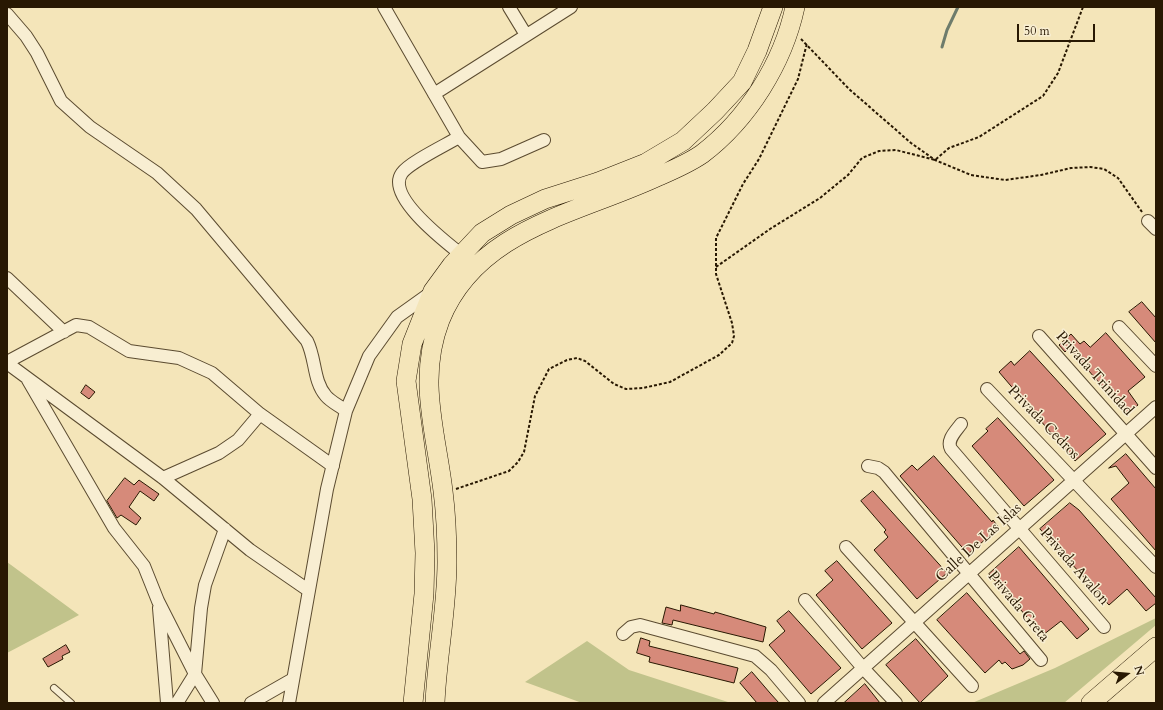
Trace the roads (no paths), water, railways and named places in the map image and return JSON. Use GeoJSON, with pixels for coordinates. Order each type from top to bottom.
{"type":"FeatureCollection","features":[{"type":"Feature","properties":{"kind":"main road"},"geometry":{"type":"LineString","coordinates":[[413,703],[424,594],[425,553],[422,499],[406,381],[412,344],[433,291],[452,265],[482,233],[511,215],[545,199],[598,182],[646,163],[683,141],[742,82],[757,51],[773,7]]}},
{"type":"Feature","properties":{"kind":"main road"},"geometry":{"type":"LineString","coordinates":[[434,703],[447,563],[444,493],[429,405],[428,368],[440,322],[453,292],[476,265],[504,243],[548,220],[632,188],[701,154],[735,123],[773,69],[790,31],[795,7]]}},
{"type":"Feature","properties":{"kind":"main road"},"geometry":{"type":"LineString","coordinates":[[545,199],[548,220]]}},
{"type":"Feature","properties":{"kind":"main road"},"geometry":{"type":"LineString","coordinates":[[1092,703],[1156,647]]}},
{"type":"Feature","properties":{"kind":"street"},"geometry":{"type":"LineString","coordinates":[[384,7],[459,137],[482,162],[501,159],[544,140]]}},
{"type":"Feature","properties":{"kind":"street"},"geometry":{"type":"LineString","coordinates":[[509,7],[526,36]]}},
{"type":"Feature","properties":{"kind":"street"},"geometry":{"type":"LineString","coordinates":[[434,94],[571,7]]}},
{"type":"Feature","properties":{"kind":"street"},"geometry":{"type":"LineString","coordinates":[[7,14],[34,47],[61,101],[74,114],[157,174],[196,209],[307,341],[311,350],[320,387],[326,397],[346,412]]}},
{"type":"Feature","properties":{"kind":"street"},"geometry":{"type":"LineString","coordinates":[[459,137],[410,166],[401,173],[400,179],[403,195],[418,217],[462,255]]}},
{"type":"Feature","properties":{"kind":"street"},"geometry":{"type":"LineString","coordinates":[[7,278],[64,332]]}},
{"type":"Feature","properties":{"kind":"street"},"geometry":{"type":"LineString","coordinates":[[289,703],[308,590],[333,466],[346,412],[356,384],[369,356],[397,317],[433,291]]}},
{"type":"Feature","properties":{"kind":"street"},"geometry":{"type":"LineString","coordinates":[[308,590],[250,550],[163,478],[7,362],[76,325],[89,327],[129,351],[179,358],[212,373],[260,414],[333,466]]}},
{"type":"Feature","properties":{"kind":"street"},"geometry":{"type":"LineString","coordinates":[[1119,326],[1156,366]]}},
{"type":"Feature","properties":{"kind":"street","name":"Privada Trinidad"},"geometry":{"type":"LineString","coordinates":[[1039,336],[1156,468]]}},
{"type":"Feature","properties":{"kind":"street"},"geometry":{"type":"LineString","coordinates":[[27,377],[39,401],[114,528],[144,566],[158,601],[195,674],[213,703]]}},
{"type":"Feature","properties":{"kind":"street","name":"Privada Cedros"},"geometry":{"type":"LineString","coordinates":[[987,389],[1156,567]]}},
{"type":"Feature","properties":{"kind":"street","name":"Calle De Las Islas"},"geometry":{"type":"LineString","coordinates":[[824,703],[1156,407]]}},
{"type":"Feature","properties":{"kind":"street"},"geometry":{"type":"LineString","coordinates":[[163,478],[192,466],[226,448],[238,440],[260,414]]}},
{"type":"Feature","properties":{"kind":"street","name":"Privada Avalon"},"geometry":{"type":"LineString","coordinates":[[962,424],[950,440],[949,444],[951,449],[1104,627]]}},
{"type":"Feature","properties":{"kind":"street","name":"Privada Greta"},"geometry":{"type":"LineString","coordinates":[[868,466],[878,468],[884,472],[1041,660]]}},
{"type":"Feature","properties":{"kind":"street"},"geometry":{"type":"LineString","coordinates":[[177,703],[195,674],[201,608],[206,585],[225,529]]}},
{"type":"Feature","properties":{"kind":"street"},"geometry":{"type":"LineString","coordinates":[[846,547],[972,686]]}},
{"type":"Feature","properties":{"kind":"street"},"geometry":{"type":"LineString","coordinates":[[805,600],[863,668],[896,703]]}},
{"type":"Feature","properties":{"kind":"street"},"geometry":{"type":"LineString","coordinates":[[158,601],[167,703]]}},
{"type":"Feature","properties":{"kind":"street"},"geometry":{"type":"LineString","coordinates":[[623,634],[631,627],[640,625],[755,656],[771,670],[799,703]]}},
{"type":"Feature","properties":{"kind":"street"},"geometry":{"type":"LineString","coordinates":[[251,703],[293,679]]}},
{"type":"Feature","properties":{"kind":"lane"},"geometry":{"type":"LineString","coordinates":[[54,688],[71,703]]}},
{"type":"Feature","properties":{"kind":"waterway"},"geometry":{"type":"LineString","coordinates":[[942,47],[947,30],[958,7]]}}]}
